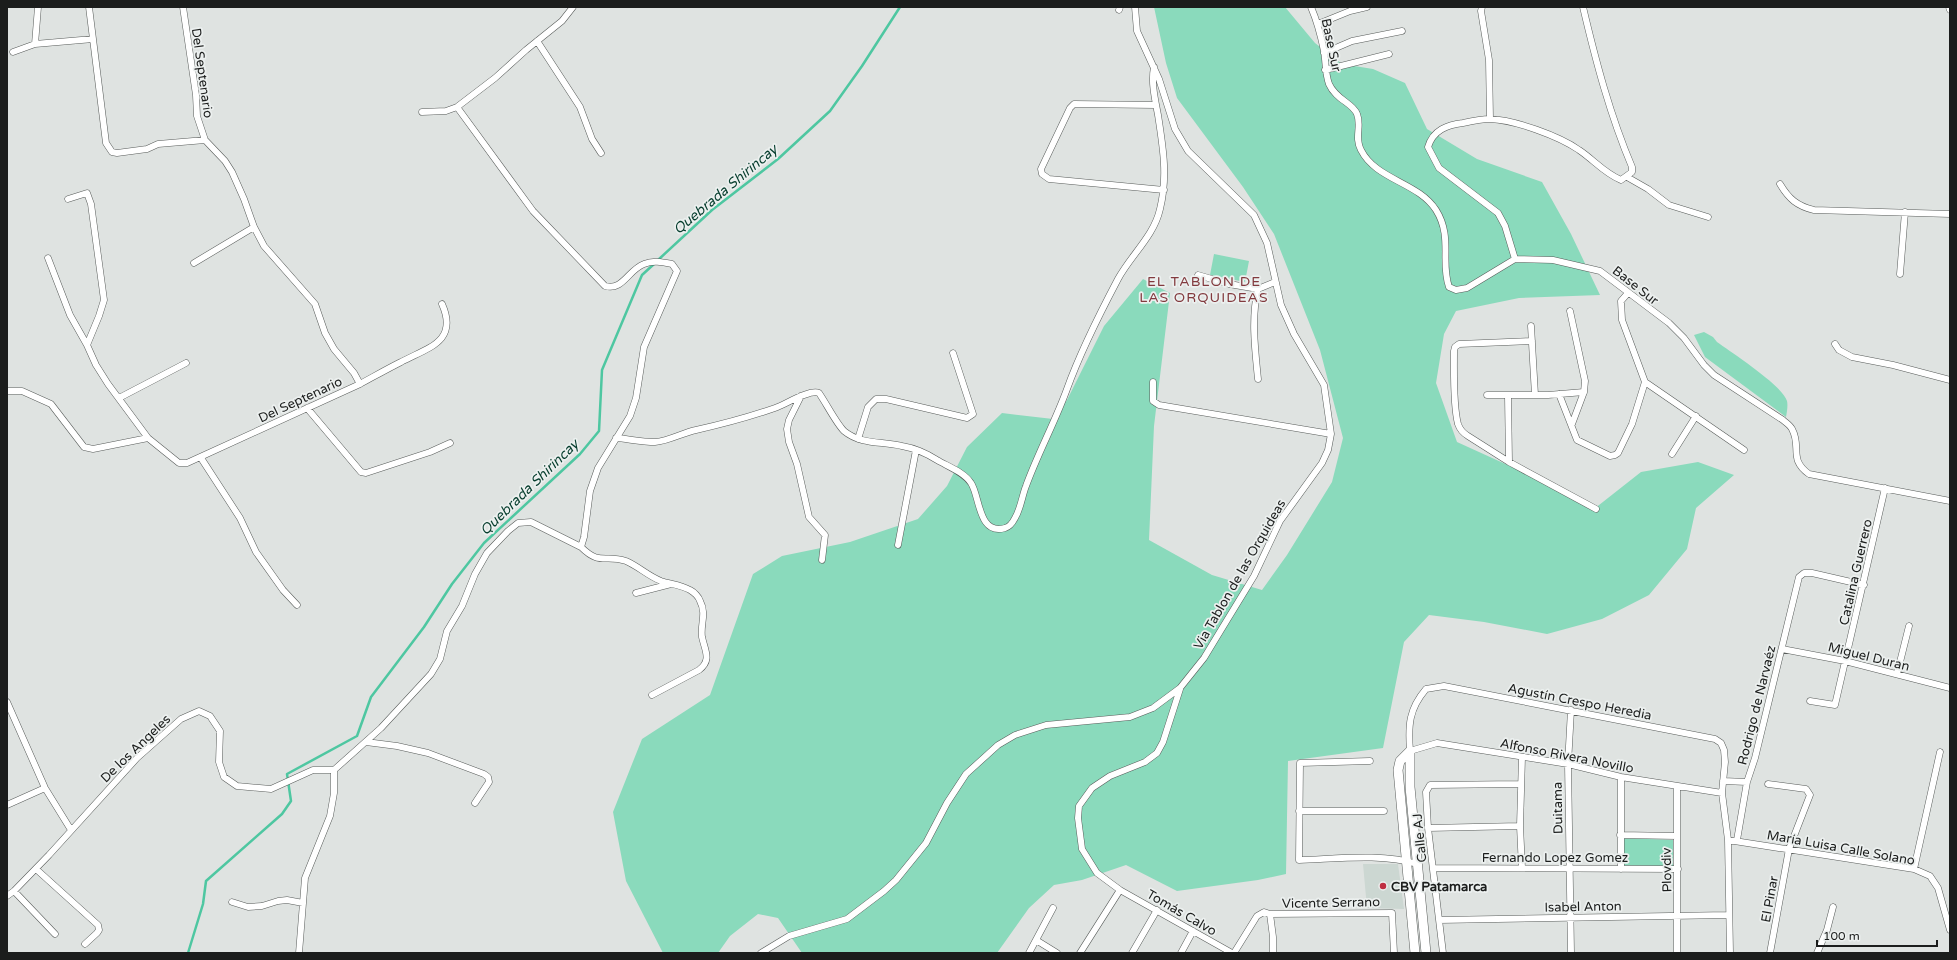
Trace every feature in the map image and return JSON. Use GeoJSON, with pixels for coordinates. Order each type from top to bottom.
{"type":"FeatureCollection","features":[{"type":"Feature","properties":{"kind":"street"},"geometry":{"type":"LineString","coordinates":[[35,44],[38,7]]}},
{"type":"Feature","properties":{"kind":"street"},"geometry":{"type":"LineString","coordinates":[[89,7],[106,143],[112,152],[133,152],[147,149],[158,144],[205,140]]}},
{"type":"Feature","properties":{"kind":"street","name":"Del Septenario"},"geometry":{"type":"LineString","coordinates":[[148,438],[179,463],[187,463],[201,458],[360,384],[354,373],[334,349],[325,333],[315,304],[264,246],[254,227],[232,172],[225,161],[205,140],[197,116],[196,94],[183,7]]}},
{"type":"Feature","properties":{"kind":"street"},"geometry":{"type":"LineString","coordinates":[[422,112],[446,111],[457,107],[495,78],[562,21],[573,7]]}},
{"type":"Feature","properties":{"kind":"street","name":"Via Tablon de las Orquideas"},"geometry":{"type":"LineString","coordinates":[[761,953],[789,936],[848,918],[884,891],[896,880],[926,843],[947,802],[966,774],[998,745],[1015,735],[1046,725],[1102,721],[1130,717],[1153,708],[1180,688],[1204,658],[1254,576],[1280,521],[1298,494],[1322,463],[1328,450],[1332,434],[1324,385],[1294,334],[1281,305],[1268,243],[1254,215],[1188,151],[1175,129],[1154,67],[1137,31],[1135,7]]}},
{"type":"Feature","properties":{"kind":"street","name":"Base Sur"},"geometry":{"type":"LineString","coordinates":[[1311,7],[1318,24],[1324,53],[1325,70],[1330,85],[1337,97],[1352,106],[1357,113],[1359,123],[1357,137],[1360,148],[1365,157],[1372,165],[1424,197],[1436,210],[1447,239],[1445,277],[1449,286],[1456,290],[1467,288],[1515,259],[1553,260],[1600,271],[1669,323],[1684,338],[1704,365],[1714,375],[1782,420],[1791,428],[1796,442],[1796,456],[1800,468],[1809,474],[1950,501]]}},
{"type":"Feature","properties":{"kind":"street"},"geometry":{"type":"LineString","coordinates":[[1318,24],[1367,7]]}},
{"type":"Feature","properties":{"kind":"street"},"geometry":{"type":"LineString","coordinates":[[1482,7],[1481,11],[1489,60],[1490,119]]}},
{"type":"Feature","properties":{"kind":"street"},"geometry":{"type":"LineString","coordinates":[[1515,259],[1505,226],[1498,213],[1439,168],[1428,147],[1435,132],[1452,124],[1490,119],[1556,136],[1586,155],[1610,176],[1621,180],[1627,178],[1632,172],[1632,167],[1616,129],[1596,60],[1583,7]]}},
{"type":"Feature","properties":{"kind":"street"},"geometry":{"type":"LineString","coordinates":[[1324,53],[1352,41],[1402,31]]}},
{"type":"Feature","properties":{"kind":"street"},"geometry":{"type":"LineString","coordinates":[[13,52],[35,44],[93,39]]}},
{"type":"Feature","properties":{"kind":"street"},"geometry":{"type":"LineString","coordinates":[[537,41],[580,107],[592,140],[602,153]]}},
{"type":"Feature","properties":{"kind":"street"},"geometry":{"type":"LineString","coordinates":[[1325,70],[1389,54]]}},
{"type":"Feature","properties":{"kind":"street"},"geometry":{"type":"LineString","coordinates":[[616,438],[655,442],[668,440],[688,432],[710,428],[759,414],[815,391],[819,393],[844,430],[858,439],[868,442],[900,445],[916,450],[963,475],[970,482],[976,492],[982,518],[987,525],[993,528],[1005,529],[1016,518],[1025,486],[1057,417],[1072,374],[1118,279],[1134,253],[1152,232],[1156,223],[1164,190],[1164,160],[1152,78],[1154,67]]}},
{"type":"Feature","properties":{"kind":"street"},"geometry":{"type":"LineString","coordinates":[[1156,105],[1074,104],[1070,108],[1041,169],[1042,174],[1049,179],[1164,190]]}},
{"type":"Feature","properties":{"kind":"street"},"geometry":{"type":"LineString","coordinates":[[457,107],[533,211],[605,286],[613,288],[620,284],[636,267],[655,261],[672,264],[676,271],[644,348],[636,398],[630,416],[598,468],[590,491],[584,537],[581,547]]}},
{"type":"Feature","properties":{"kind":"street"},"geometry":{"type":"LineString","coordinates":[[1627,178],[1648,189],[1669,204],[1708,217]]}},
{"type":"Feature","properties":{"kind":"street"},"geometry":{"type":"LineString","coordinates":[[1780,184],[1786,193],[1800,206],[1814,210],[1950,214]]}},
{"type":"Feature","properties":{"kind":"street"},"geometry":{"type":"LineString","coordinates":[[68,199],[87,193],[91,204],[104,300],[100,316],[87,345]]}},
{"type":"Feature","properties":{"kind":"street"},"geometry":{"type":"LineString","coordinates":[[1900,274],[1905,212]]}},
{"type":"Feature","properties":{"kind":"street"},"geometry":{"type":"LineString","coordinates":[[194,263],[254,227]]}},
{"type":"Feature","properties":{"kind":"street"},"geometry":{"type":"LineString","coordinates":[[7,391],[22,391],[51,404],[84,447],[93,449],[148,438],[96,365],[87,345],[70,315],[48,258]]}},
{"type":"Feature","properties":{"kind":"street"},"geometry":{"type":"LineString","coordinates":[[1198,275],[1229,284],[1258,289],[1275,282]]}},
{"type":"Feature","properties":{"kind":"street"},"geometry":{"type":"LineString","coordinates":[[1258,289],[1254,333],[1258,379]]}},
{"type":"Feature","properties":{"kind":"street"},"geometry":{"type":"LineString","coordinates":[[1628,293],[1621,301],[1622,320],[1645,382],[1744,450]]}},
{"type":"Feature","properties":{"kind":"street"},"geometry":{"type":"LineString","coordinates":[[360,384],[432,348],[444,335],[448,325],[447,315],[442,304]]}},
{"type":"Feature","properties":{"kind":"street"},"geometry":{"type":"LineString","coordinates":[[1570,311],[1585,381],[1584,392],[1572,424]]}},
{"type":"Feature","properties":{"kind":"street"},"geometry":{"type":"LineString","coordinates":[[1531,326],[1535,395]]}},
{"type":"Feature","properties":{"kind":"street"},"geometry":{"type":"LineString","coordinates":[[1532,341],[1459,344],[1454,352],[1458,424],[1461,431],[1509,462],[1596,509]]}},
{"type":"Feature","properties":{"kind":"street"},"geometry":{"type":"LineString","coordinates":[[1835,344],[1838,350],[1852,357],[1893,365],[1950,380]]}},
{"type":"Feature","properties":{"kind":"street"},"geometry":{"type":"LineString","coordinates":[[858,439],[868,406],[876,399],[886,399],[967,418],[971,417],[973,414],[953,353]]}},
{"type":"Feature","properties":{"kind":"street"},"geometry":{"type":"LineString","coordinates":[[119,398],[186,363]]}},
{"type":"Feature","properties":{"kind":"street"},"geometry":{"type":"LineString","coordinates":[[1153,382],[1154,401],[1159,405],[1332,434]]}},
{"type":"Feature","properties":{"kind":"street"},"geometry":{"type":"LineString","coordinates":[[1559,394],[1577,440],[1610,456],[1614,456],[1632,424],[1645,382]]}},
{"type":"Feature","properties":{"kind":"street"},"geometry":{"type":"LineString","coordinates":[[1487,396],[1584,392]]}},
{"type":"Feature","properties":{"kind":"street"},"geometry":{"type":"LineString","coordinates":[[801,396],[789,420],[787,429],[789,442],[797,464],[808,512],[812,521],[825,534],[822,560]]}},
{"type":"Feature","properties":{"kind":"street"},"geometry":{"type":"LineString","coordinates":[[1508,396],[1509,462]]}},
{"type":"Feature","properties":{"kind":"street"},"geometry":{"type":"LineString","coordinates":[[307,408],[361,472],[366,473],[408,460],[450,443]]}},
{"type":"Feature","properties":{"kind":"street"},"geometry":{"type":"LineString","coordinates":[[1672,454],[1696,416]]}},
{"type":"Feature","properties":{"kind":"street"},"geometry":{"type":"LineString","coordinates":[[898,545],[916,450]]}},
{"type":"Feature","properties":{"kind":"street"},"geometry":{"type":"LineString","coordinates":[[201,458],[240,518],[256,552],[283,590],[297,605]]}},
{"type":"Feature","properties":{"kind":"street","name":"Catalina Guerrero"},"geometry":{"type":"LineString","coordinates":[[1810,701],[1834,705],[1864,585],[1885,488]]}},
{"type":"Feature","properties":{"kind":"street"},"geometry":{"type":"LineString","coordinates":[[299,953],[305,878],[330,816],[334,793],[334,770],[366,742],[431,674],[440,659],[447,631],[462,606],[475,574],[487,553],[508,531],[518,523],[531,522],[581,547],[590,556],[596,559],[625,561],[650,575],[671,584],[692,590],[700,600],[704,614],[702,635],[707,660],[706,665],[652,695]]}},
{"type":"Feature","properties":{"kind":"street","name":"Rodrigo de Narvaéz"},"geometry":{"type":"LineString","coordinates":[[1737,840],[1747,782],[1755,758],[1799,577],[1804,573],[1812,573],[1864,585]]}},
{"type":"Feature","properties":{"kind":"street"},"geometry":{"type":"LineString","coordinates":[[636,593],[671,584]]}},
{"type":"Feature","properties":{"kind":"street"},"geometry":{"type":"LineString","coordinates":[[1897,674],[1909,626]]}},
{"type":"Feature","properties":{"kind":"street","name":"Miguel Duran"},"geometry":{"type":"LineString","coordinates":[[1782,649],[1845,661],[1950,688]]}},
{"type":"Feature","properties":{"kind":"street","name":"Agustín Crespo Heredia"},"geometry":{"type":"LineString","coordinates":[[1410,752],[1411,713],[1418,699],[1426,688],[1444,686],[1715,739],[1721,743],[1724,750],[1723,781]]}},
{"type":"Feature","properties":{"kind":"street","name":"Tomás Calvo"},"geometry":{"type":"LineString","coordinates":[[1180,688],[1168,721],[1163,742],[1157,753],[1145,762],[1110,776],[1092,788],[1079,806],[1078,818],[1082,849],[1097,873],[1120,890],[1233,953]]}},
{"type":"Feature","properties":{"kind":"street"},"geometry":{"type":"LineString","coordinates":[[7,702],[45,788],[71,830]]}},
{"type":"Feature","properties":{"kind":"street","name":"Duitama"},"geometry":{"type":"LineString","coordinates":[[1570,710],[1568,764],[1571,953]]}},
{"type":"Feature","properties":{"kind":"street","name":"De los Angeles"},"geometry":{"type":"LineString","coordinates":[[7,896],[36,869],[137,758],[182,719],[199,711],[210,716],[220,731],[219,762],[224,776],[237,786],[271,789],[303,774],[321,768],[334,770]]}},
{"type":"Feature","properties":{"kind":"street"},"geometry":{"type":"LineString","coordinates":[[366,742],[397,746],[428,753],[484,774],[488,777],[489,782],[474,803]]}},
{"type":"Feature","properties":{"kind":"street","name":"Alfonso Rivera Novillo"},"geometry":{"type":"LineString","coordinates":[[1410,752],[1436,743],[1568,764],[1621,777],[1722,793]]}},
{"type":"Feature","properties":{"kind":"street"},"geometry":{"type":"LineString","coordinates":[[1410,752],[1400,761],[1398,770],[1415,953]]}},
{"type":"Feature","properties":{"kind":"street"},"geometry":{"type":"LineString","coordinates":[[1410,752],[1410,787],[1426,953]]}},
{"type":"Feature","properties":{"kind":"street"},"geometry":{"type":"LineString","coordinates":[[1914,869],[1940,752]]}},
{"type":"Feature","properties":{"kind":"street"},"geometry":{"type":"LineString","coordinates":[[1522,757],[1520,826],[1522,868]]}},
{"type":"Feature","properties":{"kind":"street"},"geometry":{"type":"LineString","coordinates":[[1370,761],[1300,763],[1299,860],[1379,858],[1418,864]]}},
{"type":"Feature","properties":{"kind":"street"},"geometry":{"type":"LineString","coordinates":[[1621,777],[1621,869]]}},
{"type":"Feature","properties":{"kind":"street"},"geometry":{"type":"LineString","coordinates":[[1730,953],[1728,915],[1728,840],[1722,793],[1723,781],[1747,782]]}},
{"type":"Feature","properties":{"kind":"street","name":"Calle AJ"},"geometry":{"type":"LineString","coordinates":[[1443,953],[1428,828],[1426,792],[1430,785],[1521,784]]}},
{"type":"Feature","properties":{"kind":"street","name":"El Pinar"},"geometry":{"type":"LineString","coordinates":[[1768,784],[1806,789],[1810,795],[1789,849],[1770,953]]}},
{"type":"Feature","properties":{"kind":"street","name":"Plovdiv"},"geometry":{"type":"LineString","coordinates":[[1677,786],[1677,953]]}},
{"type":"Feature","properties":{"kind":"street"},"geometry":{"type":"LineString","coordinates":[[7,805],[45,788]]}},
{"type":"Feature","properties":{"kind":"street"},"geometry":{"type":"LineString","coordinates":[[1299,811],[1384,812]]}},
{"type":"Feature","properties":{"kind":"street"},"geometry":{"type":"LineString","coordinates":[[1428,828],[1520,826]]}},
{"type":"Feature","properties":{"kind":"street"},"geometry":{"type":"LineString","coordinates":[[1620,835],[1677,836]]}},
{"type":"Feature","properties":{"kind":"street","name":"María Luisa Calle Solano"},"geometry":{"type":"LineString","coordinates":[[1728,840],[1737,840],[1914,869],[1930,876],[1938,888],[1950,930]]}},
{"type":"Feature","properties":{"kind":"street","name":"Fernando Lopez Gomez"},"geometry":{"type":"LineString","coordinates":[[1433,868],[1678,868]]}},
{"type":"Feature","properties":{"kind":"street"},"geometry":{"type":"LineString","coordinates":[[36,869],[98,925],[98,933],[85,944]]}},
{"type":"Feature","properties":{"kind":"street"},"geometry":{"type":"LineString","coordinates":[[1080,953],[1120,890]]}},
{"type":"Feature","properties":{"kind":"street"},"geometry":{"type":"LineString","coordinates":[[14,891],[55,934]]}},
{"type":"Feature","properties":{"kind":"street"},"geometry":{"type":"LineString","coordinates":[[232,902],[248,907],[262,906],[287,900],[303,902]]}},
{"type":"Feature","properties":{"kind":"street"},"geometry":{"type":"LineString","coordinates":[[1817,953],[1827,930],[1833,907]]}},
{"type":"Feature","properties":{"kind":"street"},"geometry":{"type":"LineString","coordinates":[[1029,953],[1053,908]]}},
{"type":"Feature","properties":{"kind":"street"},"geometry":{"type":"LineString","coordinates":[[1132,953],[1157,910]]}},
{"type":"Feature","properties":{"kind":"street"},"geometry":{"type":"LineString","coordinates":[[1233,953],[1257,916],[1264,912],[1270,914],[1273,937],[1273,953]]}},
{"type":"Feature","properties":{"kind":"street","name":"Vicente Serrano"},"geometry":{"type":"LineString","coordinates":[[1270,914],[1392,913],[1394,953]]}},
{"type":"Feature","properties":{"kind":"street","name":"Isabel Anton"},"geometry":{"type":"LineString","coordinates":[[1439,920],[1728,915]]}},
{"type":"Feature","properties":{"kind":"street"},"geometry":{"type":"LineString","coordinates":[[1181,953],[1193,931]]}},
{"type":"Feature","properties":{"kind":"street"},"geometry":{"type":"LineString","coordinates":[[1036,940],[1057,953]]}},
{"type":"Feature","properties":{"kind":"shaded area","name":"CBV Patamarca"},"geometry":{"type":"Polygon","coordinates":[[[1363,864],[1398,864],[1404,909],[1367,908],[1363,864]]]}},
{"type":"Feature","properties":{"kind":"green space"},"geometry":{"type":"Polygon","coordinates":[[[1154,7],[1285,7],[1315,43],[1342,64],[1373,69],[1405,83],[1427,129],[1477,159],[1542,182],[1571,234],[1600,295],[1519,298],[1456,311],[1444,334],[1436,383],[1457,442],[1523,472],[1594,509],[1641,472],[1698,462],[1734,475],[1696,508],[1687,549],[1649,595],[1602,619],[1547,634],[1484,622],[1429,615],[1404,642],[1383,748],[1288,761],[1286,874],[1258,880],[1177,891],[1126,865],[1082,880],[1054,885],[1029,908],[997,953],[802,953],[778,918],[758,914],[730,936],[718,953],[663,953],[626,881],[613,812],[642,739],[710,695],[753,574],[782,556],[850,542],[918,519],[947,486],[967,447],[1002,413],[1053,419],[1067,400],[1104,326],[1143,279],[1170,293],[1154,426],[1149,540],[1212,575],[1262,590],[1287,555],[1332,482],[1343,438],[1320,350],[1274,234],[1243,187],[1177,98],[1166,63],[1154,7]]]}},
{"type":"Feature","properties":{"kind":"green space"},"geometry":{"type":"Polygon","coordinates":[[[1214,254],[1249,261],[1245,282],[1210,275],[1214,254]]]}},
{"type":"Feature","properties":{"kind":"green space"},"geometry":{"type":"Polygon","coordinates":[[[1704,332],[1713,337],[1717,342],[1767,378],[1783,394],[1787,401],[1786,417],[1705,357],[1694,335],[1704,332]]]}},
{"type":"Feature","properties":{"kind":"green space"},"geometry":{"type":"Polygon","coordinates":[[[1624,838],[1673,840],[1673,867],[1624,868],[1624,838]]]}},
{"type":"Feature","properties":{"kind":"waterway","name":"Quebrada Shirincay"},"geometry":{"type":"LineString","coordinates":[[658,260],[712,210],[778,159],[830,111],[862,66],[900,7]]}},
{"type":"Feature","properties":{"kind":"waterway","name":"Quebrada Shirincay"},"geometry":{"type":"LineString","coordinates":[[188,953],[203,904],[206,881],[282,814],[291,801],[287,774],[357,736],[371,697],[424,627],[452,584],[484,543],[580,454],[599,431],[602,370],[642,275],[654,264]]}},
{"type":"Feature","properties":{"kind":"place","name":"CBV Patamarca"},"geometry":{"type":"Point","coordinates":[1383,886]}},
{"type":"Feature","properties":{"kind":"district","name":"EL TABLON DE LAS ORQUIDEAS"},"geometry":{"type":"Point","coordinates":[1204,290]}}]}
